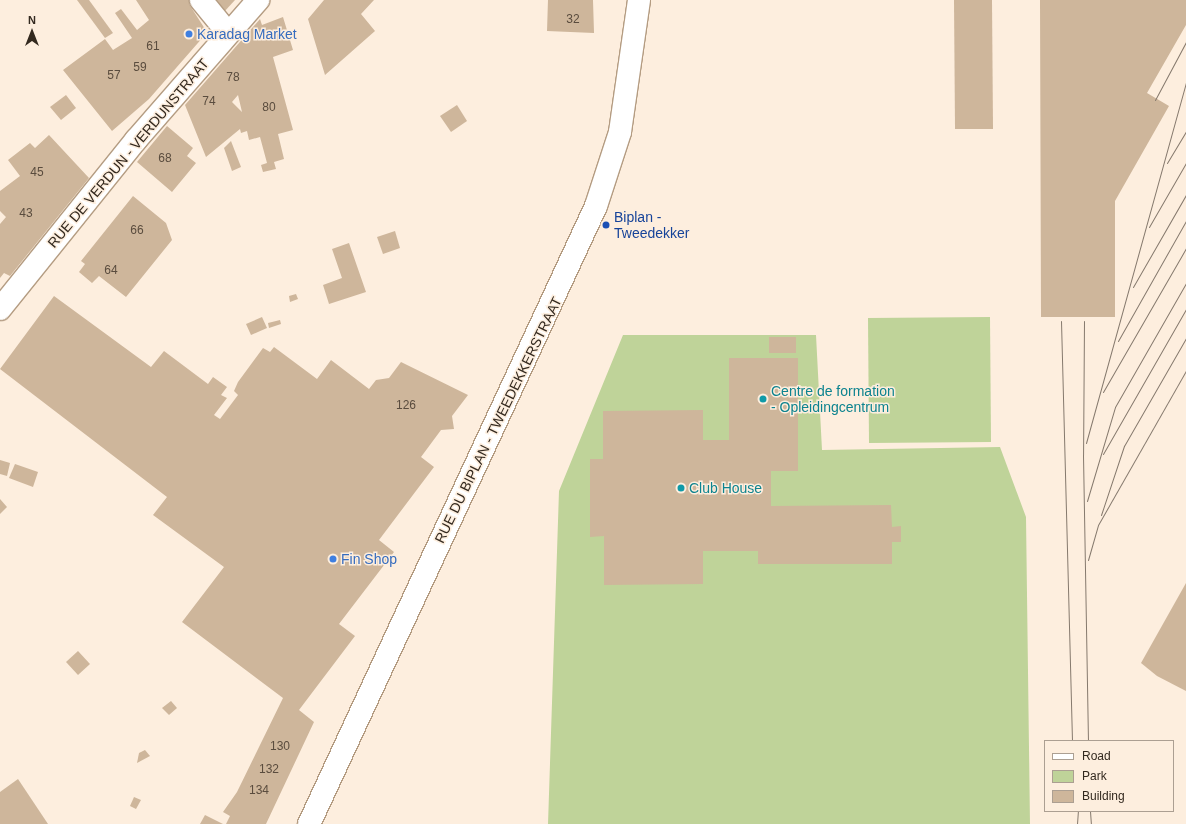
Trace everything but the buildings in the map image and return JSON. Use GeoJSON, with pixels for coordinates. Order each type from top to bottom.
{"type":"FeatureCollection","features":[{"type":"Feature","properties":{"kind":"street"},"geometry":{"type":"LineString","coordinates":[[201,0],[228,33]]}},
{"type":"Feature","properties":{"kind":"street","name":"RUE DE VERDUN - VERDUNSTRAAT"},"geometry":{"type":"LineString","coordinates":[[0,308],[228,33],[258,0]]}},
{"type":"Feature","properties":{"kind":"street","name":"RUE DU BIPLAN - TWEEDEKKERSTRAAT"},"geometry":{"type":"LineString","coordinates":[[309,824],[596,206],[620,132],[639,0]]}},
{"type":"Feature","properties":{"kind":"green space"},"geometry":{"type":"Polygon","coordinates":[[[990,317],[991,442],[869,443],[868,318],[990,317]]]}},
{"type":"Feature","properties":{"kind":"green space"},"geometry":{"type":"Polygon","coordinates":[[[623,335],[816,335],[822,450],[1000,447],[1026,517],[1030,824],[548,824],[559,491],[623,335]]]}},
{"type":"Feature","properties":{"kind":"tram line"},"geometry":{"type":"LineString","coordinates":[[1155,100],[1186,42]]}},
{"type":"Feature","properties":{"kind":"tram line"},"geometry":{"type":"LineString","coordinates":[[1086,443],[1186,83]]}},
{"type":"Feature","properties":{"kind":"tram line"},"geometry":{"type":"LineString","coordinates":[[1167,163],[1186,131]]}},
{"type":"Feature","properties":{"kind":"tram line"},"geometry":{"type":"LineString","coordinates":[[1149,227],[1186,163]]}},
{"type":"Feature","properties":{"kind":"tram line"},"geometry":{"type":"LineString","coordinates":[[1133,287],[1186,195]]}},
{"type":"Feature","properties":{"kind":"tram line"},"geometry":{"type":"LineString","coordinates":[[1118,341],[1186,221]]}},
{"type":"Feature","properties":{"kind":"tram line"},"geometry":{"type":"LineString","coordinates":[[1103,392],[1186,248]]}},
{"type":"Feature","properties":{"kind":"tram line"},"geometry":{"type":"LineString","coordinates":[[1087,501],[1115,407],[1186,283]]}},
{"type":"Feature","properties":{"kind":"tram line"},"geometry":{"type":"LineString","coordinates":[[1103,454],[1186,309]]}},
{"type":"Feature","properties":{"kind":"tram line"},"geometry":{"type":"LineString","coordinates":[[1061,321],[1072,740]]}},
{"type":"Feature","properties":{"kind":"tram line"},"geometry":{"type":"LineString","coordinates":[[1084,321],[1083,455],[1088,740]]}},
{"type":"Feature","properties":{"kind":"tram line"},"geometry":{"type":"LineString","coordinates":[[1101,515],[1124,446],[1186,338]]}},
{"type":"Feature","properties":{"kind":"tram line"},"geometry":{"type":"LineString","coordinates":[[1088,560],[1098,525],[1186,371]]}},
{"type":"Feature","properties":{"kind":"tram line"},"geometry":{"type":"LineString","coordinates":[[1077,824],[1078,812]]}},
{"type":"Feature","properties":{"kind":"tram line"},"geometry":{"type":"LineString","coordinates":[[1090,812],[1091,824]]}},
{"type":"Feature","properties":{"kind":"place","name":"Karadag Market"},"geometry":{"type":"Point","coordinates":[189,34]}},
{"type":"Feature","properties":{"kind":"place","name":"Biplan - Tweedekker"},"geometry":{"type":"Point","coordinates":[606,225]}},
{"type":"Feature","properties":{"kind":"place","name":"Centre de formation - Opleidingcentrum"},"geometry":{"type":"Point","coordinates":[763,399]}},
{"type":"Feature","properties":{"kind":"place","name":"Club House"},"geometry":{"type":"Point","coordinates":[681,488]}},
{"type":"Feature","properties":{"kind":"place","name":"Fin Shop"},"geometry":{"type":"Point","coordinates":[333,559]}}]}
